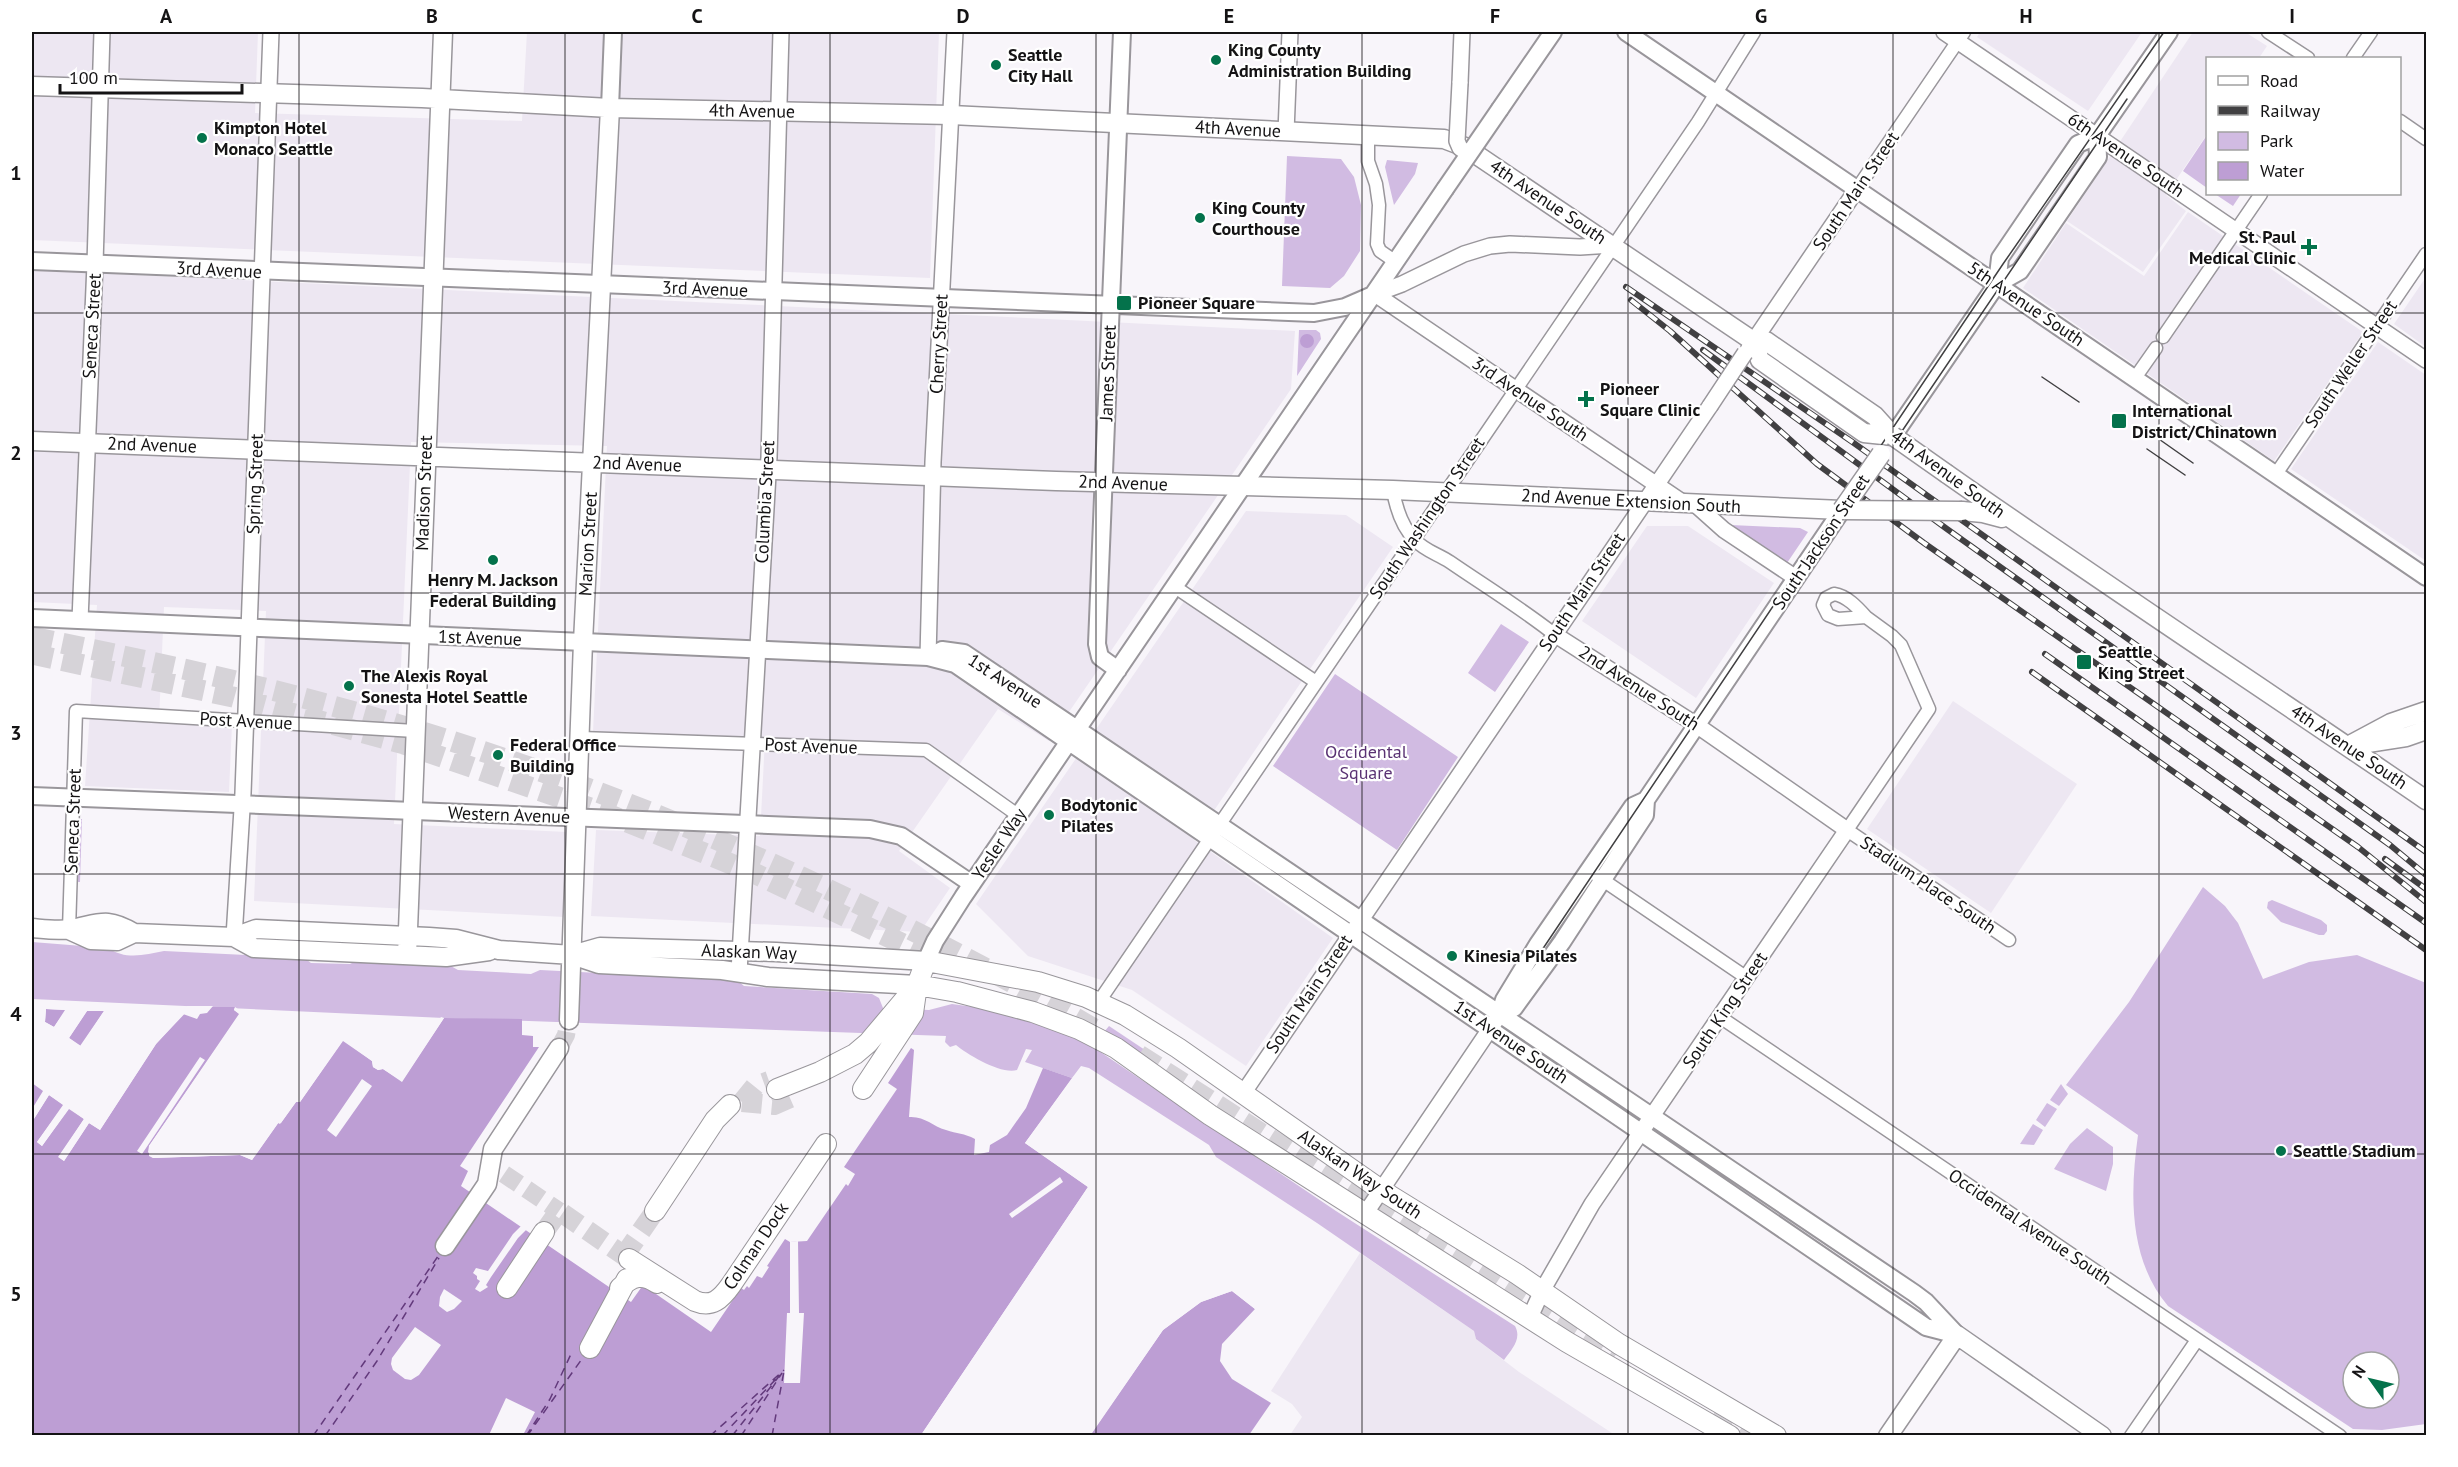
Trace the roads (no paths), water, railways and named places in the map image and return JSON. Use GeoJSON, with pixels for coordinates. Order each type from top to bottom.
{"type":"FeatureCollection","features":[{"type":"Feature","properties":{"kind":"highway","name":"Alaskan Way South"},"geometry":{"type":"LineString","coordinates":[[926,961],[1038,982],[1125,1015],[1158,1035],[1381,1190],[1542,1291],[1619,1344],[1776,1436]]}},
{"type":"Feature","properties":{"kind":"highway"},"geometry":{"type":"LineString","coordinates":[[863,1089],[913,1012],[916,985],[926,961]]}},
{"type":"Feature","properties":{"kind":"highway","name":"Alaskan Way South"},"geometry":{"type":"LineString","coordinates":[[916,985],[957,992],[1017,1007],[1079,1029],[1116,1048],[1365,1214],[1606,1366],[1730,1436]]}},
{"type":"Feature","properties":{"kind":"highway"},"geometry":{"type":"LineString","coordinates":[[779,1090],[855,1054],[868,1043],[916,985]]}},
{"type":"Feature","properties":{"kind":"highway"},"geometry":{"type":"LineString","coordinates":[[655,1211],[715,1120],[730,1105]]}},
{"type":"Feature","properties":{"kind":"highway","name":"Colman Dock"},"geometry":{"type":"LineString","coordinates":[[590,1348],[633,1262],[695,1301],[709,1304],[725,1293],[826,1144]]}},
{"type":"Feature","properties":{"kind":"highway"},"geometry":{"type":"LineString","coordinates":[[507,1288],[544,1232]]}},
{"type":"Feature","properties":{"kind":"highway"},"geometry":{"type":"LineString","coordinates":[[620,1288],[632,1278],[650,1278],[696,1308],[706,1309],[715,1305],[725,1293]]}},
{"type":"Feature","properties":{"kind":"main road","name":"Madison Street"},"geometry":{"type":"LineString","coordinates":[[407,955],[443,32]]}},
{"type":"Feature","properties":{"kind":"main road","name":"Marion Street"},"geometry":{"type":"LineString","coordinates":[[569,1020],[583,642],[613,32]]}},
{"type":"Feature","properties":{"kind":"main road","name":"James Street"},"geometry":{"type":"LineString","coordinates":[[1118,670],[1100,657],[1097,644],[1122,32]]}},
{"type":"Feature","properties":{"kind":"main road","name":"Yesler Way"},"geometry":{"type":"LineString","coordinates":[[926,961],[935,941],[972,884],[1552,32]]}},
{"type":"Feature","properties":{"kind":"main road","name":"5th Avenue South"},"geometry":{"type":"LineString","coordinates":[[1626,32],[2427,577]]}},
{"type":"Feature","properties":{"kind":"main road","name":"South Jackson Street"},"geometry":{"type":"LineString","coordinates":[[1495,1021],[1515,1008],[1603,880],[1645,815],[1646,800],[1997,284],[2000,258],[2078,144],[2097,136],[2169,32]]}},
{"type":"Feature","properties":{"kind":"main road","name":"4th Avenue"},"geometry":{"type":"LineString","coordinates":[[32,86],[440,99],[610,108],[951,115],[1444,139],[1470,153]]}},
{"type":"Feature","properties":{"kind":"main road","name":"South Jackson Street"},"geometry":{"type":"LineString","coordinates":[[1997,284],[2020,272],[2098,157],[2097,136]]}},
{"type":"Feature","properties":{"kind":"main road","name":"4th Avenue South"},"geometry":{"type":"LineString","coordinates":[[1470,153],[1612,245],[1749,347],[1766,341],[1875,416],[1893,436],[2017,524],[2427,800]]}},
{"type":"Feature","properties":{"kind":"main road","name":"3rd Avenue"},"geometry":{"type":"LineString","coordinates":[[32,261],[1314,313],[1345,307],[1375,294]]}},
{"type":"Feature","properties":{"kind":"main road","name":"2nd Avenue"},"geometry":{"type":"LineString","coordinates":[[32,441],[1243,486]]}},
{"type":"Feature","properties":{"kind":"main road","name":"2nd Avenue Extension South"},"geometry":{"type":"LineString","coordinates":[[1243,486],[1445,492],[1690,505],[1972,512],[1995,515],[2017,524]]}},
{"type":"Feature","properties":{"kind":"main road","name":"1st Avenue"},"geometry":{"type":"LineString","coordinates":[[32,618],[928,657],[955,664],[1073,735]]}},
{"type":"Feature","properties":{"kind":"main road"},"geometry":{"type":"LineString","coordinates":[[2348,746],[2391,723],[2427,711]]}},
{"type":"Feature","properties":{"kind":"main road"},"geometry":{"type":"LineString","coordinates":[[2348,746],[2406,737],[2427,730]]}},
{"type":"Feature","properties":{"kind":"main road","name":"1st Avenue South"},"geometry":{"type":"LineString","coordinates":[[1073,735],[1495,1021],[1652,1117],[1914,1293],[1926,1302],[1957,1335],[2102,1436]]}},
{"type":"Feature","properties":{"kind":"main road","name":"Western Avenue"},"geometry":{"type":"LineString","coordinates":[[32,796],[870,829],[901,836],[972,884]]}},
{"type":"Feature","properties":{"kind":"main road","name":"South Jackson Street"},"geometry":{"type":"LineString","coordinates":[[1495,1021],[1504,1000],[1525,964],[1632,806],[1646,800]]}},
{"type":"Feature","properties":{"kind":"main road","name":"Alaskan Way"},"geometry":{"type":"LineString","coordinates":[[32,928],[69,930],[92,922],[120,925],[134,933],[234,937],[256,929],[456,939],[499,950],[572,955],[599,964],[739,972],[768,977],[916,985]]}},
{"type":"Feature","properties":{"kind":"main road","name":"Alaskan Way"},"geometry":{"type":"LineString","coordinates":[[234,937],[254,948],[454,956],[499,950]]}},
{"type":"Feature","properties":{"kind":"main road","name":"Alaskan Way"},"geometry":{"type":"LineString","coordinates":[[572,955],[600,947],[740,951],[926,961]]}},
{"type":"Feature","properties":{"kind":"main road","name":"1st Avenue South"},"geometry":{"type":"LineString","coordinates":[[1495,1021],[1641,1132],[1926,1327],[1957,1335]]}},
{"type":"Feature","properties":{"kind":"main road"},"geometry":{"type":"LineString","coordinates":[[445,1246],[497,1173],[493,1149],[559,1048]]}},
{"type":"Feature","properties":{"kind":"main road"},"geometry":{"type":"LineString","coordinates":[[1888,1436],[1957,1335]]}},
{"type":"Feature","properties":{"kind":"street","name":"Seneca Street"},"geometry":{"type":"LineString","coordinates":[[80,620],[102,32]]}},
{"type":"Feature","properties":{"kind":"street","name":"Spring Street"},"geometry":{"type":"LineString","coordinates":[[234,937],[243,806],[271,32]]}},
{"type":"Feature","properties":{"kind":"street","name":"Columbia Street"},"geometry":{"type":"LineString","coordinates":[[739,972],[768,469],[781,32]]}},
{"type":"Feature","properties":{"kind":"street","name":"Cherry Street"},"geometry":{"type":"LineString","coordinates":[[928,657],[933,475],[955,32]]}},
{"type":"Feature","properties":{"kind":"street"},"geometry":{"type":"LineString","coordinates":[[1286,132],[1290,32]]}},
{"type":"Feature","properties":{"kind":"street"},"geometry":{"type":"LineString","coordinates":[[1462,32],[1457,141],[1460,148],[1470,153]]}},
{"type":"Feature","properties":{"kind":"street","name":"South Washington Street"},"geometry":{"type":"LineString","coordinates":[[1098,1003],[1715,93],[1754,32]]}},
{"type":"Feature","properties":{"kind":"street","name":"6th Avenue South"},"geometry":{"type":"LineString","coordinates":[[1944,32],[1961,36],[2097,136],[2427,360]]}},
{"type":"Feature","properties":{"kind":"street"},"geometry":{"type":"LineString","coordinates":[[2268,32],[2306,57]]}},
{"type":"Feature","properties":{"kind":"street"},"geometry":{"type":"LineString","coordinates":[[2354,57],[2371,32]]}},
{"type":"Feature","properties":{"kind":"street","name":"South Main Street"},"geometry":{"type":"LineString","coordinates":[[1242,1095],[1961,36]]}},
{"type":"Feature","properties":{"kind":"street"},"geometry":{"type":"LineString","coordinates":[[2401,122],[2427,139]]}},
{"type":"Feature","properties":{"kind":"street"},"geometry":{"type":"LineString","coordinates":[[1368,136],[1368,161],[1376,184],[1379,205],[1377,244],[1380,251],[1396,262]]}},
{"type":"Feature","properties":{"kind":"street"},"geometry":{"type":"LineString","coordinates":[[2135,378],[2260,195]]}},
{"type":"Feature","properties":{"kind":"street"},"geometry":{"type":"LineString","coordinates":[[1375,294],[1402,284],[1464,254],[1490,246],[1510,244],[1580,247],[1612,245]]}},
{"type":"Feature","properties":{"kind":"street","name":"South Weller Street"},"geometry":{"type":"LineString","coordinates":[[2276,474],[2427,254]]}},
{"type":"Feature","properties":{"kind":"street","name":"3rd Avenue South"},"geometry":{"type":"LineString","coordinates":[[1375,294],[1796,578]]}},
{"type":"Feature","properties":{"kind":"street","name":"2nd Avenue South"},"geometry":{"type":"LineString","coordinates":[[1393,490],[1397,510],[1413,539],[1425,549],[1446,559],[1554,634],[1696,725],[1847,830]]}},
{"type":"Feature","properties":{"kind":"street"},"geometry":{"type":"LineString","coordinates":[[1175,587],[1316,682]]}},
{"type":"Feature","properties":{"kind":"street","name":"South King Street"},"geometry":{"type":"LineString","coordinates":[[1530,1317],[1542,1291],[1592,1204],[1929,709],[1901,645],[1866,617]]}},
{"type":"Feature","properties":{"kind":"street","name":"Seneca Street"},"geometry":{"type":"LineString","coordinates":[[69,930],[76,711]]}},
{"type":"Feature","properties":{"kind":"street","name":"Post Avenue"},"geometry":{"type":"LineString","coordinates":[[76,711],[415,731]]}},
{"type":"Feature","properties":{"kind":"street","name":"Post Avenue"},"geometry":{"type":"LineString","coordinates":[[581,738],[926,750],[1012,811],[1020,813]]}},
{"type":"Feature","properties":{"kind":"street","name":"Stadium Place South"},"geometry":{"type":"LineString","coordinates":[[1847,830],[2009,940]]}},
{"type":"Feature","properties":{"kind":"street"},"geometry":{"type":"LineString","coordinates":[[1589,870],[1747,978]]}},
{"type":"Feature","properties":{"kind":"street","name":"Occidental Avenue South"},"geometry":{"type":"LineString","coordinates":[[1720,1017],[2340,1436]]}},
{"type":"Feature","properties":{"kind":"street","name":"South Jackson Street"},"geometry":{"type":"LineString","coordinates":[[1365,1214],[1495,1021]]}},
{"type":"Feature","properties":{"kind":"street"},"geometry":{"type":"LineString","coordinates":[[2132,1436],[2197,1340]]}},
{"type":"Feature","properties":{"kind":"water"},"geometry":{"type":"Polygon","coordinates":[[[1304,334],[1310,334],[1314,341],[1310,348],[1304,348],[1300,344],[1300,338],[1304,334]]]}},
{"type":"Feature","properties":{"kind":"water"},"geometry":{"type":"Polygon","coordinates":[[[191,1007],[235,1007],[234,1010],[240,1014],[149,1146],[148,1152],[153,1158],[240,1155],[252,1160],[279,1122],[281,1123],[296,1102],[300,1102],[343,1040],[372,1061],[373,1067],[378,1070],[383,1069],[402,1081],[444,1018],[522,1019],[522,1035],[533,1036],[533,1047],[539,1047],[460,1166],[468,1171],[461,1186],[631,1302],[643,1285],[711,1332],[741,1288],[744,1290],[747,1286],[749,1288],[757,1276],[762,1278],[785,1239],[790,1242],[807,1241],[846,1184],[848,1186],[855,1174],[844,1167],[897,1089],[888,1083],[911,1048],[914,1050],[909,1117],[920,1118],[941,1128],[975,1139],[974,1155],[989,1152],[990,1145],[1007,1135],[1026,1108],[1043,1068],[1072,1078],[1025,1143],[1088,1187],[921,1435],[32,1436],[32,1122],[49,1095],[64,1105],[37,1142],[42,1146],[69,1108],[84,1119],[59,1157],[64,1161],[89,1123],[100,1130],[156,1044],[191,1007]]]}},
{"type":"Feature","properties":{"kind":"water"},"geometry":{"type":"Polygon","coordinates":[[[46,1009],[66,1010],[54,1027],[45,1022],[46,1009]]]}},
{"type":"Feature","properties":{"kind":"water"},"geometry":{"type":"Polygon","coordinates":[[[87,1011],[104,1011],[81,1046],[69,1038],[87,1011]]]}},
{"type":"Feature","properties":{"kind":"water"},"geometry":{"type":"Polygon","coordinates":[[[32,1083],[43,1091],[32,1109],[32,1083]]]}},
{"type":"Feature","properties":{"kind":"water"},"geometry":{"type":"Polygon","coordinates":[[[1232,1291],[1255,1309],[1222,1344],[1220,1361],[1232,1379],[1271,1403],[1249,1435],[1090,1436],[1163,1330],[1201,1302],[1232,1291]]]}},
{"type":"Feature","properties":{"kind":"tunnel"},"geometry":{"type":"LineString","coordinates":[[32,637],[214,676],[322,703],[423,732],[622,801],[816,884],[1004,978],[1096,1030]]}},
{"type":"Feature","properties":{"kind":"tunnel"},"geometry":{"type":"LineString","coordinates":[[32,654],[233,697],[404,744],[605,813],[756,874],[945,964]]}},
{"type":"Feature","properties":{"kind":"tunnel"},"geometry":{"type":"LineString","coordinates":[[559,1048],[566,1035],[569,1020]]}},
{"type":"Feature","properties":{"kind":"tunnel"},"geometry":{"type":"LineString","coordinates":[[1139,1055],[1613,1359]]}},
{"type":"Feature","properties":{"kind":"tunnel"},"geometry":{"type":"LineString","coordinates":[[742,1102],[755,1086],[769,1081]]}},
{"type":"Feature","properties":{"kind":"tunnel"},"geometry":{"type":"LineString","coordinates":[[742,1102],[774,1105],[790,1098]]}},
{"type":"Feature","properties":{"kind":"tunnel"},"geometry":{"type":"LineString","coordinates":[[504,1174],[559,1211]]}},
{"type":"Feature","properties":{"kind":"tunnel"},"geometry":{"type":"LineString","coordinates":[[544,1232],[559,1211],[629,1259]]}},
{"type":"Feature","properties":{"kind":"tunnel"},"geometry":{"type":"LineString","coordinates":[[624,1256],[655,1211]]}},
{"type":"Feature","properties":{"kind":"tunnel"},"geometry":{"type":"LineString","coordinates":[[1712,1417],[1749,1436]]}},
{"type":"Feature","properties":{"kind":"tram line"},"geometry":{"type":"LineString","coordinates":[[1540,953],[2003,264],[2164,32]]}},
{"type":"Feature","properties":{"kind":"tram line"},"geometry":{"type":"LineString","coordinates":[[1898,437],[2127,99]]}},
{"type":"Feature","properties":{"kind":"tram line"},"geometry":{"type":"LineString","coordinates":[[2042,377],[2079,402]]}},
{"type":"Feature","properties":{"kind":"tram line"},"geometry":{"type":"LineString","coordinates":[[2156,437],[2193,463]]}},
{"type":"Feature","properties":{"kind":"tram line"},"geometry":{"type":"LineString","coordinates":[[2147,449],[2185,475]]}},
{"type":"Feature","properties":{"kind":"railway"},"geometry":{"type":"LineString","coordinates":[[1626,287],[1851,441],[2426,852]]}},
{"type":"Feature","properties":{"kind":"railway"},"geometry":{"type":"LineString","coordinates":[[1631,300],[1670,331],[1817,464],[1924,543],[2358,847],[2426,902]]}},
{"type":"Feature","properties":{"kind":"railway"},"geometry":{"type":"LineString","coordinates":[[1703,350],[1947,529],[2390,845],[2426,875]]}},
{"type":"Feature","properties":{"kind":"railway"},"geometry":{"type":"LineString","coordinates":[[2045,654],[2426,923]]}},
{"type":"Feature","properties":{"kind":"railway"},"geometry":{"type":"LineString","coordinates":[[2032,672],[2426,950]]}},
{"type":"Feature","properties":{"kind":"railway"},"geometry":{"type":"LineString","coordinates":[[2385,859],[2426,889]]}},
{"type":"Feature","properties":{"kind":"place","name":"King County Administration Building"},"geometry":{"type":"Point","coordinates":[1216,60]}},
{"type":"Feature","properties":{"kind":"place","name":"Seattle City Hall"},"geometry":{"type":"Point","coordinates":[996,65]}},
{"type":"Feature","properties":{"kind":"place","name":"Kimpton Hotel Monaco Seattle"},"geometry":{"type":"Point","coordinates":[202,138]}},
{"type":"Feature","properties":{"kind":"place","name":"King County Courthouse"},"geometry":{"type":"Point","coordinates":[1200,218]}},
{"type":"Feature","properties":{"kind":"place","name":"St. Paul Medical Clinic"},"geometry":{"type":"Point","coordinates":[2309,247]}},
{"type":"Feature","properties":{"kind":"place","name":"Pioneer Square"},"geometry":{"type":"Point","coordinates":[1124,303]}},
{"type":"Feature","properties":{"kind":"place","name":"Pioneer Square Clinic"},"geometry":{"type":"Point","coordinates":[1586,399]}},
{"type":"Feature","properties":{"kind":"place","name":"International District/Chinatown"},"geometry":{"type":"Point","coordinates":[2119,421]}},
{"type":"Feature","properties":{"kind":"place","name":"Henry M. Jackson Federal Building"},"geometry":{"type":"Point","coordinates":[493,560]}},
{"type":"Feature","properties":{"kind":"place","name":"Seattle King Street"},"geometry":{"type":"Point","coordinates":[2084,662]}},
{"type":"Feature","properties":{"kind":"place","name":"The Alexis Royal Sonesta Hotel Seattle"},"geometry":{"type":"Point","coordinates":[349,686]}},
{"type":"Feature","properties":{"kind":"place","name":"Federal Office Building"},"geometry":{"type":"Point","coordinates":[498,755]}},
{"type":"Feature","properties":{"kind":"place","name":"Bodytonic Pilates"},"geometry":{"type":"Point","coordinates":[1049,815]}},
{"type":"Feature","properties":{"kind":"place","name":"Kinesia Pilates"},"geometry":{"type":"Point","coordinates":[1452,956]}},
{"type":"Feature","properties":{"kind":"place","name":"Seattle Stadium"},"geometry":{"type":"Point","coordinates":[2281,1151]}},
{"type":"Feature","properties":{"kind":"park label","name":"Occidental Square"},"geometry":{"type":"Point","coordinates":[1366,762]}}]}
